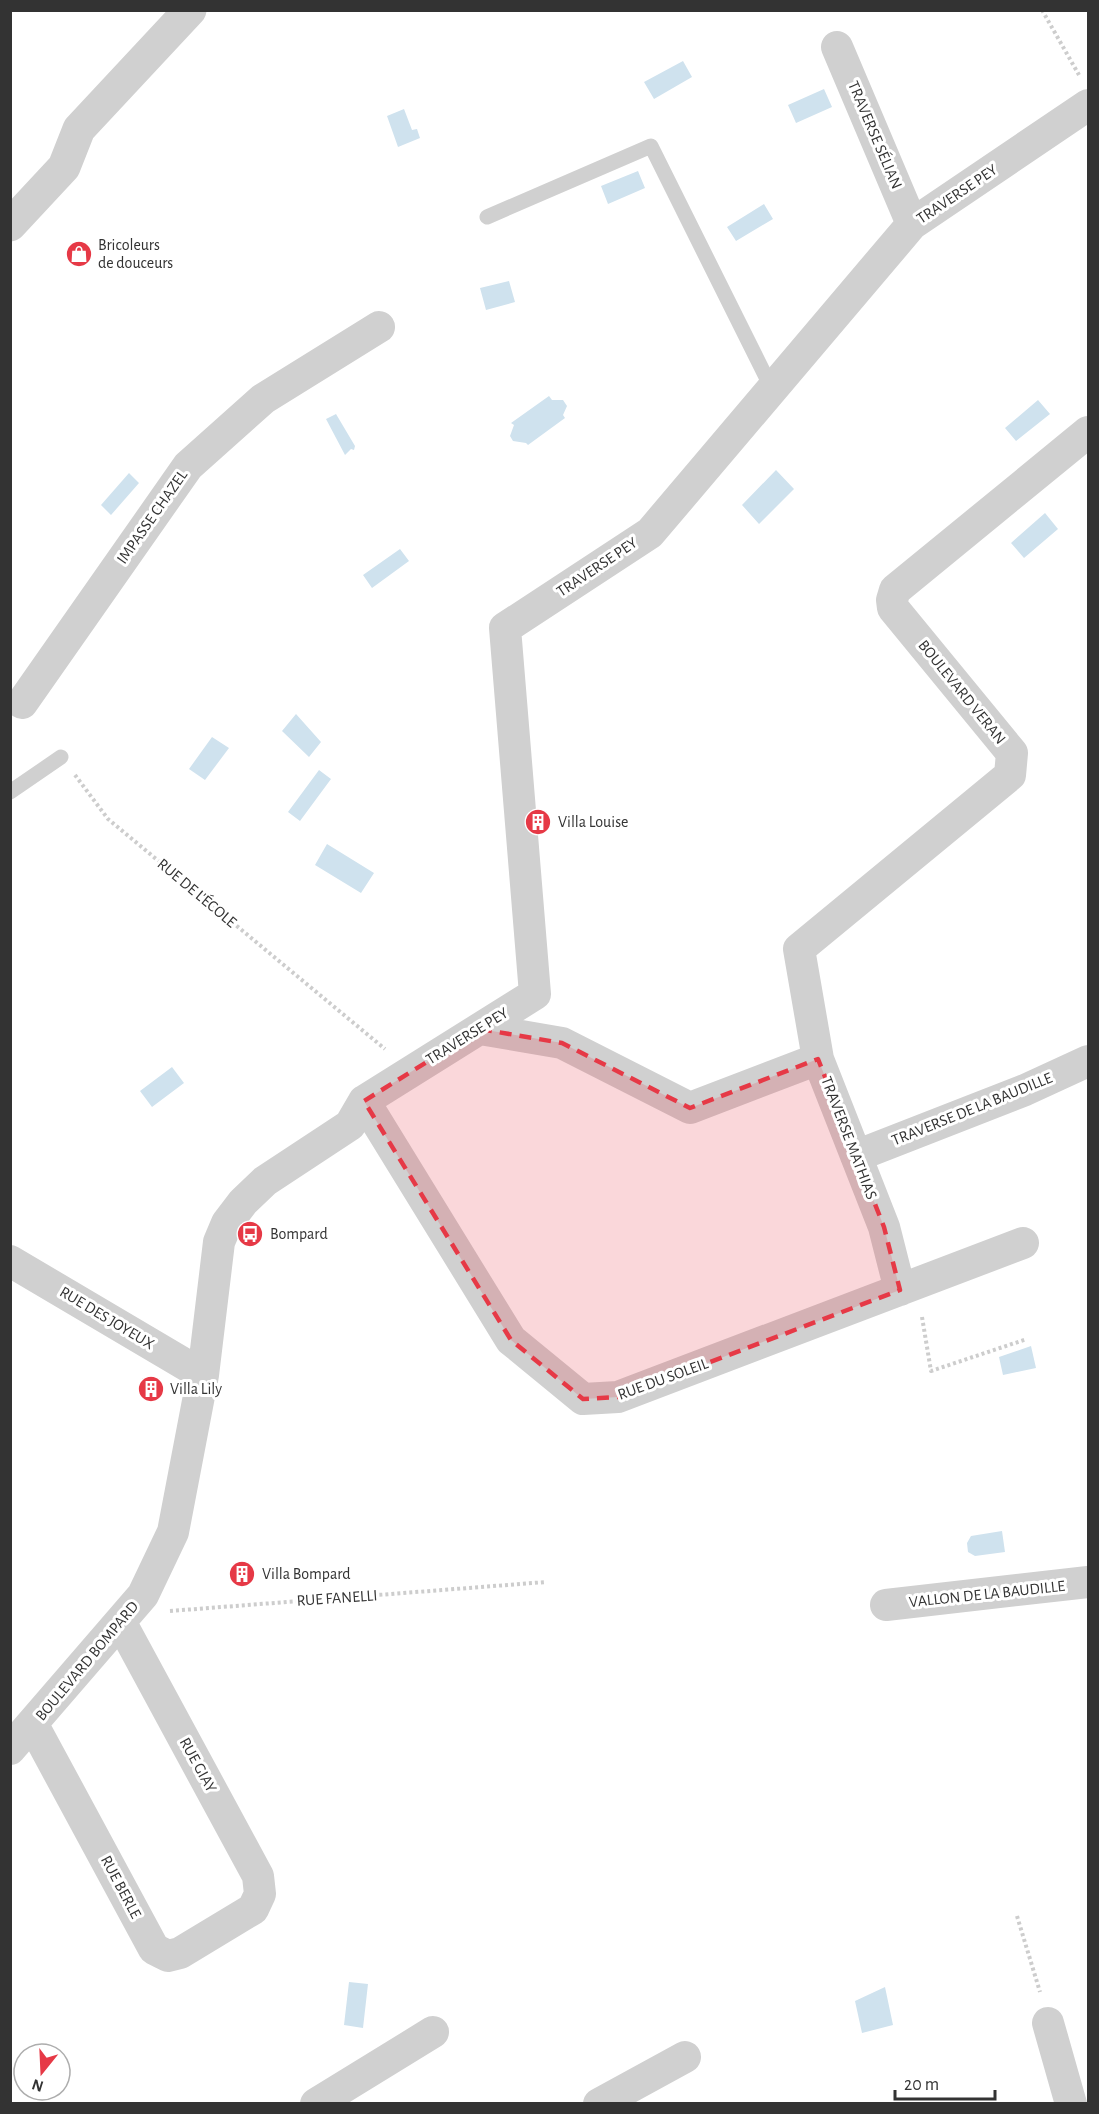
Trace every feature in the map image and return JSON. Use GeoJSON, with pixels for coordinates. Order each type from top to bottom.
{"type":"FeatureCollection","features":[{"type":"Feature","properties":{"kind":"street"},"geometry":{"type":"LineString","coordinates":[[10,225],[64,166],[79,129],[190,10]]}},
{"type":"Feature","properties":{"kind":"street","name":"TRAVERSE SÉLIAN"},"geometry":{"type":"LineString","coordinates":[[837,47],[912,224]]}},
{"type":"Feature","properties":{"kind":"street","name":"TRAVERSE PEY"},"geometry":{"type":"LineString","coordinates":[[364,1101],[536,994],[505,628],[650,532],[912,224],[1086,93]]}},
{"type":"Feature","properties":{"kind":"street","name":"IMPASSE CHAZEL"},"geometry":{"type":"LineString","coordinates":[[22,703],[188,466],[262,399],[379,327]]}},
{"type":"Feature","properties":{"kind":"street","name":"BOULEVARD VERAN"},"geometry":{"type":"LineString","coordinates":[[818,1059],[799,949],[1010,775],[1012,753],[893,608],[892,600],[895,590],[1089,432]]}},
{"type":"Feature","properties":{"kind":"street","name":"TRAVERSE MATHIAS"},"geometry":{"type":"LineString","coordinates":[[480,1029],[562,1043],[690,1108],[818,1059],[908,1287]]}},
{"type":"Feature","properties":{"kind":"street","name":"TRAVERSE DE LA BAUDILLE"},"geometry":{"type":"LineString","coordinates":[[856,1156],[1025,1090],[1089,1060]]}},
{"type":"Feature","properties":{"kind":"street","name":"RUE DU SOLEIL"},"geometry":{"type":"LineString","coordinates":[[364,1101],[511,1340],[583,1399],[618,1397],[1023,1243]]}},
{"type":"Feature","properties":{"kind":"street","name":"BOULEVARD BOMPARD"},"geometry":{"type":"LineString","coordinates":[[10,1749],[143,1595],[173,1533],[203,1375],[219,1242],[227,1223],[243,1202],[265,1181],[350,1125],[364,1101]]}},
{"type":"Feature","properties":{"kind":"street","name":"RUE DES JOYEUX"},"geometry":{"type":"LineString","coordinates":[[10,1261],[203,1375]]}},
{"type":"Feature","properties":{"kind":"street","name":"VALLON DE LA BAUDILLE"},"geometry":{"type":"LineString","coordinates":[[886,1605],[1089,1582]]}},
{"type":"Feature","properties":{"kind":"street","name":"RUE GIAY"},"geometry":{"type":"LineString","coordinates":[[124,1619],[258,1876],[260,1894],[253,1909]]}},
{"type":"Feature","properties":{"kind":"street","name":"RUE BERLE"},"geometry":{"type":"LineString","coordinates":[[33,1725],[154,1949],[168,1956],[180,1953],[253,1909]]}},
{"type":"Feature","properties":{"kind":"street"},"geometry":{"type":"LineString","coordinates":[[1048,2023],[1071,2103]]}},
{"type":"Feature","properties":{"kind":"street"},"geometry":{"type":"LineString","coordinates":[[316,2103],[433,2032]]}},
{"type":"Feature","properties":{"kind":"street"},"geometry":{"type":"LineString","coordinates":[[599,2103],[685,2057]]}},
{"type":"Feature","properties":{"kind":"lane"},"geometry":{"type":"LineString","coordinates":[[487,217],[651,146],[772,389]]}},
{"type":"Feature","properties":{"kind":"lane"},"geometry":{"type":"LineString","coordinates":[[10,792],[62,757]]}},
{"type":"Feature","properties":{"kind":"path"},"geometry":{"type":"LineString","coordinates":[[1042,10],[1086,93]]}},
{"type":"Feature","properties":{"kind":"path","name":"RUE DE L'ÉCOLE"},"geometry":{"type":"LineString","coordinates":[[62,757],[108,819],[411,1071]]}},
{"type":"Feature","properties":{"kind":"path"},"geometry":{"type":"LineString","coordinates":[[908,1287],[931,1371],[1027,1339]]}},
{"type":"Feature","properties":{"kind":"path","name":"RUE FANELLI"},"geometry":{"type":"LineString","coordinates":[[124,1619],[546,1582]]}},
{"type":"Feature","properties":{"kind":"path"},"geometry":{"type":"LineString","coordinates":[[1017,1916],[1043,2002],[1035,2005],[1039,2025],[1048,2023]]}},
{"type":"Feature","properties":{"kind":"highlighted area"},"geometry":{"type":"Polygon","coordinates":[[[480,1029],[562,1043],[690,1108],[818,1059],[884,1227],[900,1290],[618,1397],[583,1399],[511,1340],[364,1101],[480,1029]]]}},
{"type":"Feature","properties":{"kind":"water"},"geometry":{"type":"Polygon","coordinates":[[[683,61],[692,77],[654,99],[644,82],[683,61]]]}},
{"type":"Feature","properties":{"kind":"water"},"geometry":{"type":"Polygon","coordinates":[[[824,89],[832,107],[796,123],[788,105],[824,89]]]}},
{"type":"Feature","properties":{"kind":"water"},"geometry":{"type":"Polygon","coordinates":[[[404,109],[412,130],[417,129],[420,138],[398,147],[387,116],[404,109]]]}},
{"type":"Feature","properties":{"kind":"water"},"geometry":{"type":"Polygon","coordinates":[[[638,171],[645,188],[608,204],[601,186],[638,171]]]}},
{"type":"Feature","properties":{"kind":"water"},"geometry":{"type":"Polygon","coordinates":[[[764,204],[773,219],[736,241],[727,227],[764,204]]]}},
{"type":"Feature","properties":{"kind":"water"},"geometry":{"type":"Polygon","coordinates":[[[509,281],[515,302],[486,310],[480,288],[509,281]]]}},
{"type":"Feature","properties":{"kind":"water"},"geometry":{"type":"Polygon","coordinates":[[[549,396],[552,400],[563,400],[567,406],[563,415],[565,418],[528,445],[513,441],[510,436],[514,425],[511,423],[549,396]]]}},
{"type":"Feature","properties":{"kind":"water"},"geometry":{"type":"Polygon","coordinates":[[[1038,400],[1050,414],[1016,441],[1005,428],[1038,400]]]}},
{"type":"Feature","properties":{"kind":"water"},"geometry":{"type":"Polygon","coordinates":[[[336,414],[355,446],[354,450],[351,449],[345,455],[326,419],[336,414]]]}},
{"type":"Feature","properties":{"kind":"water"},"geometry":{"type":"Polygon","coordinates":[[[776,470],[794,489],[759,524],[742,505],[776,470]]]}},
{"type":"Feature","properties":{"kind":"water"},"geometry":{"type":"Polygon","coordinates":[[[129,473],[139,483],[111,515],[101,505],[129,473]]]}},
{"type":"Feature","properties":{"kind":"water"},"geometry":{"type":"Polygon","coordinates":[[[1045,513],[1058,529],[1024,558],[1011,543],[1045,513]]]}},
{"type":"Feature","properties":{"kind":"water"},"geometry":{"type":"Polygon","coordinates":[[[400,549],[409,561],[372,588],[363,575],[400,549]]]}},
{"type":"Feature","properties":{"kind":"water"},"geometry":{"type":"Polygon","coordinates":[[[296,714],[321,742],[309,757],[282,731],[296,714]]]}},
{"type":"Feature","properties":{"kind":"water"},"geometry":{"type":"Polygon","coordinates":[[[212,737],[229,748],[205,780],[189,769],[212,737]]]}},
{"type":"Feature","properties":{"kind":"water"},"geometry":{"type":"Polygon","coordinates":[[[319,770],[331,779],[300,821],[288,812],[319,770]]]}},
{"type":"Feature","properties":{"kind":"water"},"geometry":{"type":"Polygon","coordinates":[[[327,844],[374,873],[361,893],[315,865],[327,844]]]}},
{"type":"Feature","properties":{"kind":"water"},"geometry":{"type":"Polygon","coordinates":[[[172,1067],[184,1083],[152,1107],[140,1091],[172,1067]]]}},
{"type":"Feature","properties":{"kind":"water"},"geometry":{"type":"Polygon","coordinates":[[[1031,1346],[1036,1368],[1003,1375],[999,1357],[1031,1346]]]}},
{"type":"Feature","properties":{"kind":"water"},"geometry":{"type":"Polygon","coordinates":[[[1002,1531],[1005,1552],[975,1556],[968,1552],[967,1543],[971,1536],[1002,1531]]]}},
{"type":"Feature","properties":{"kind":"water"},"geometry":{"type":"Polygon","coordinates":[[[349,1982],[368,1984],[363,2028],[344,2025],[349,1982]]]}},
{"type":"Feature","properties":{"kind":"water"},"geometry":{"type":"Polygon","coordinates":[[[885,1987],[893,2025],[862,2033],[855,2001],[885,1987]]]}},
{"type":"Feature","properties":{"kind":"place","name":"Bricoleurs de douceurs"},"geometry":{"type":"Point","coordinates":[79,254]}},
{"type":"Feature","properties":{"kind":"place","name":"Villa Louise"},"geometry":{"type":"Point","coordinates":[538,822]}},
{"type":"Feature","properties":{"kind":"place","name":"Bompard"},"geometry":{"type":"Point","coordinates":[250,1234]}},
{"type":"Feature","properties":{"kind":"place","name":"Villa Lily"},"geometry":{"type":"Point","coordinates":[151,1389]}},
{"type":"Feature","properties":{"kind":"place","name":"Villa Bompard"},"geometry":{"type":"Point","coordinates":[242,1574]}}]}
